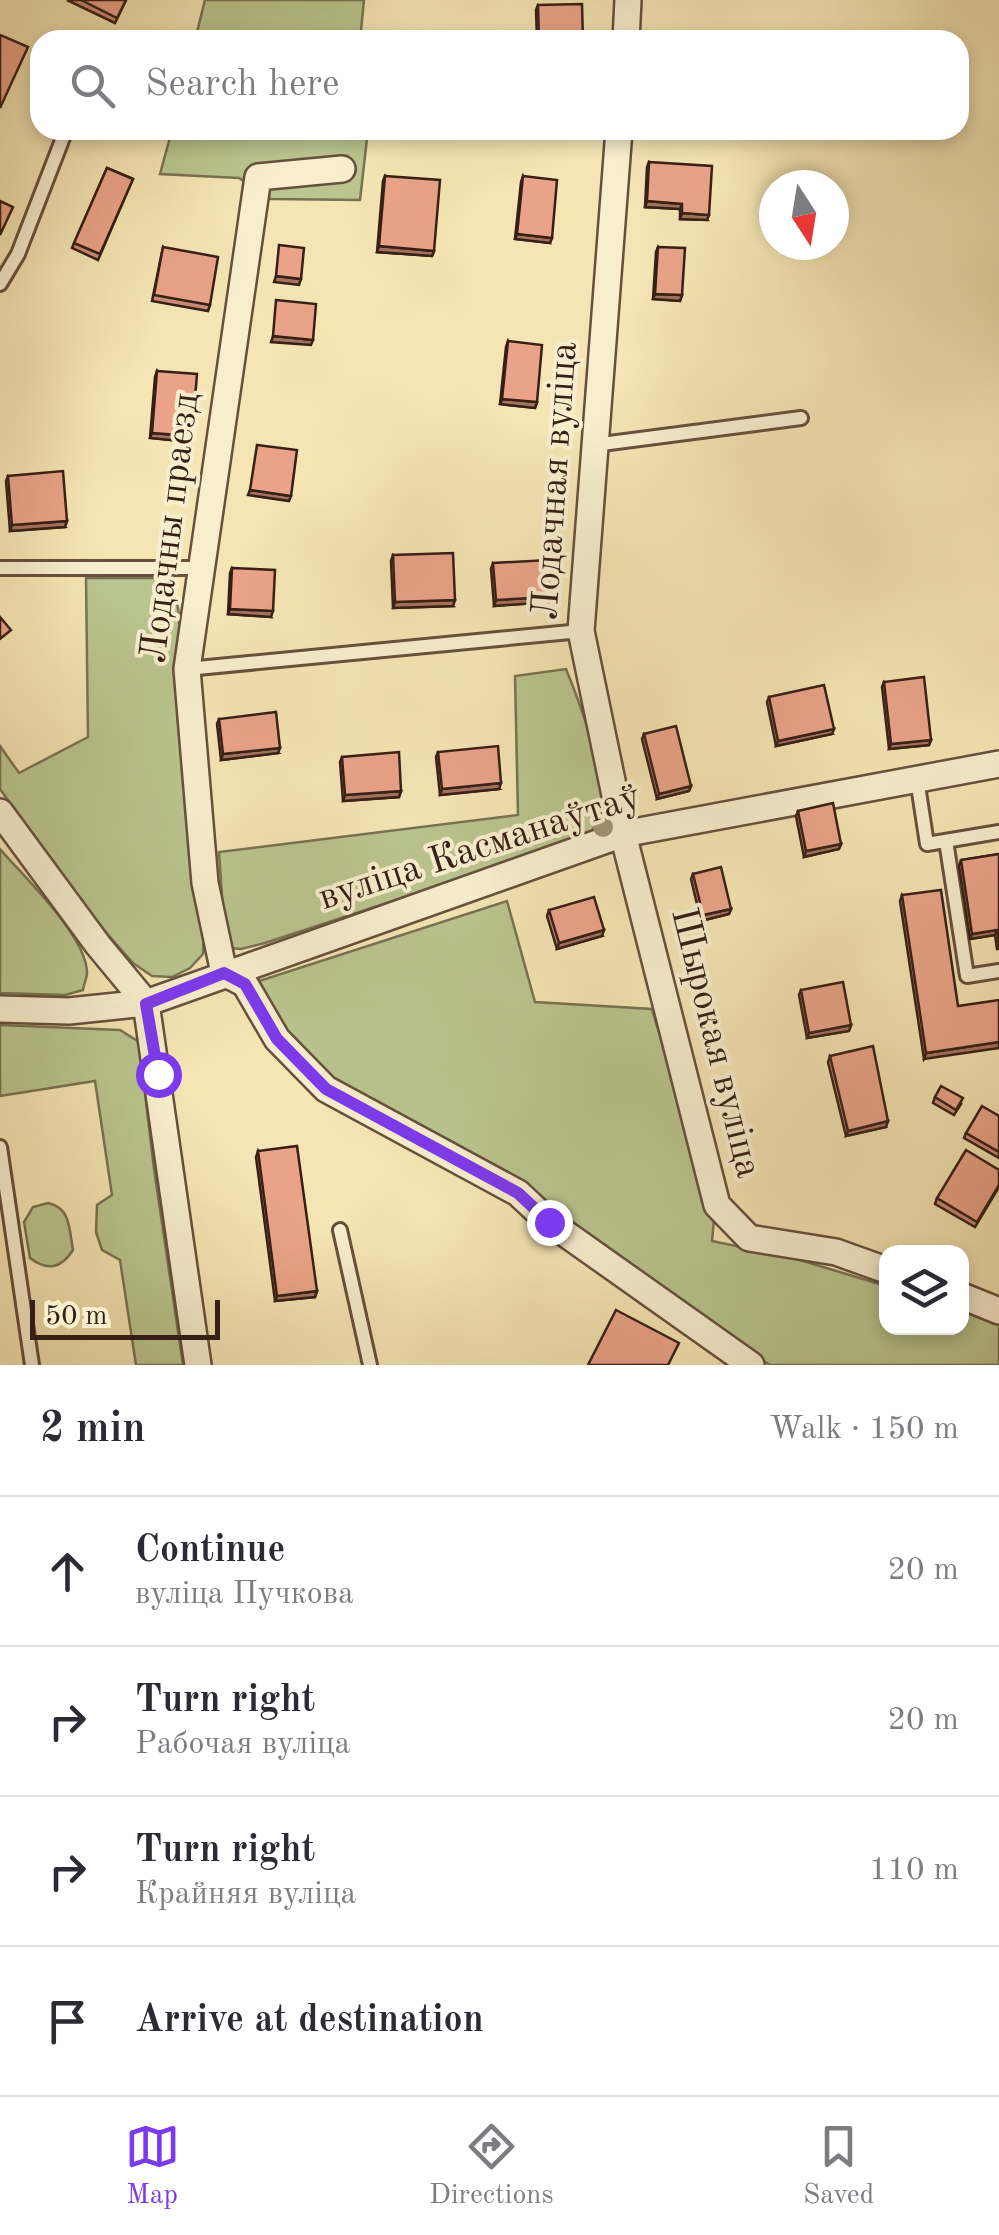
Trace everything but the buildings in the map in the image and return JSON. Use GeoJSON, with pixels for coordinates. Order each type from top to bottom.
{"type":"FeatureCollection","features":[{"type":"Feature","properties":{"kind":"street"},"geometry":{"type":"LineString","coordinates":[[626,30],[628,0]]}},
{"type":"Feature","properties":{"kind":"street","name":"Лодачная вуліца"},"geometry":{"type":"LineString","coordinates":[[618,140],[581,631],[623,834]]}},
{"type":"Feature","properties":{"kind":"street","name":"Лодачны праезд"},"geometry":{"type":"LineString","coordinates":[[224,973],[205,884],[187,668],[258,177],[342,168]]}},
{"type":"Feature","properties":{"kind":"street","name":"вуліца Касманаўтаў"},"geometry":{"type":"LineString","coordinates":[[0,1009],[70,1010],[146,1004],[224,973],[623,834],[999,764]]}},
{"type":"Feature","properties":{"kind":"street"},"geometry":{"type":"LineString","coordinates":[[0,812],[146,1004],[198,1365]]}},
{"type":"Feature","properties":{"kind":"street","name":"Шырокая вуліца"},"geometry":{"type":"LineString","coordinates":[[623,834],[717,1204],[749,1238],[836,1252],[879,1267]]}},
{"type":"Feature","properties":{"kind":"street"},"geometry":{"type":"LineString","coordinates":[[224,973],[245,984],[277,1039],[326,1089],[518,1193],[549,1222],[750,1365]]}},
{"type":"Feature","properties":{"kind":"street"},"geometry":{"type":"LineString","coordinates":[[969,1299],[999,1311]]}},
{"type":"Feature","properties":{"kind":"lane"},"geometry":{"type":"LineString","coordinates":[[0,284],[18,254],[62,140]]}},
{"type":"Feature","properties":{"kind":"lane"},"geometry":{"type":"LineString","coordinates":[[594,445],[801,418]]}},
{"type":"Feature","properties":{"kind":"lane"},"geometry":{"type":"LineString","coordinates":[[0,568],[201,568]]}},
{"type":"Feature","properties":{"kind":"lane"},"geometry":{"type":"LineString","coordinates":[[187,668],[581,631]]}},
{"type":"Feature","properties":{"kind":"lane"},"geometry":{"type":"LineString","coordinates":[[916,779],[927,844],[999,832]]}},
{"type":"Feature","properties":{"kind":"lane"},"geometry":{"type":"LineString","coordinates":[[946,841],[967,976],[999,972]]}},
{"type":"Feature","properties":{"kind":"lane"},"geometry":{"type":"LineString","coordinates":[[0,1147],[32,1365]]}},
{"type":"Feature","properties":{"kind":"lane"},"geometry":{"type":"LineString","coordinates":[[340,1230],[370,1365]]}},
{"type":"Feature","properties":{"kind":"green space"},"geometry":{"type":"Polygon","coordinates":[[[205,0],[364,0],[361,30],[198,30],[205,0]]]}},
{"type":"Feature","properties":{"kind":"green space"},"geometry":{"type":"Polygon","coordinates":[[[169,140],[367,140],[360,200],[271,199],[239,178],[160,174],[169,140]]]}},
{"type":"Feature","properties":{"kind":"green space"},"geometry":{"type":"Polygon","coordinates":[[[86,578],[163,578],[178,607],[182,763],[204,925],[203,954],[190,968],[172,977],[152,976],[133,963],[95,920],[0,789],[0,746],[19,773],[88,737],[86,578]]]}},
{"type":"Feature","properties":{"kind":"green space"},"geometry":{"type":"Polygon","coordinates":[[[566,669],[590,736],[603,790],[599,818],[585,838],[265,943],[230,948],[225,941],[219,852],[518,815],[515,676],[566,669]]]}},
{"type":"Feature","properties":{"kind":"green space"},"geometry":{"type":"Polygon","coordinates":[[[0,849],[53,908],[77,943],[87,974],[83,990],[65,995],[0,993],[0,849]]]}},
{"type":"Feature","properties":{"kind":"green space"},"geometry":{"type":"Polygon","coordinates":[[[507,901],[535,1002],[652,1009],[714,1220],[712,1241],[790,1257],[879,1284],[879,1335],[969,1335],[969,1311],[999,1324],[999,1365],[770,1365],[328,1082],[281,1029],[256,982],[507,901]]]}},
{"type":"Feature","properties":{"kind":"green space"},"geometry":{"type":"Polygon","coordinates":[[[0,1025],[120,1030],[139,1042],[183,1365],[136,1365],[120,1260],[102,1250],[96,1232],[97,1205],[112,1195],[95,1081],[0,1096],[0,1025]]]}},
{"type":"Feature","properties":{"kind":"green space"},"geometry":{"type":"Polygon","coordinates":[[[48,1203],[65,1215],[73,1250],[53,1266],[30,1258],[24,1222],[33,1207],[48,1203]]]}},
{"type":"Feature","properties":{"kind":"route"},"geometry":{"type":"LineString","coordinates":[[158,1074],[146,1004],[224,973],[245,984],[277,1039],[326,1089],[518,1193],[549,1222]]}}]}
